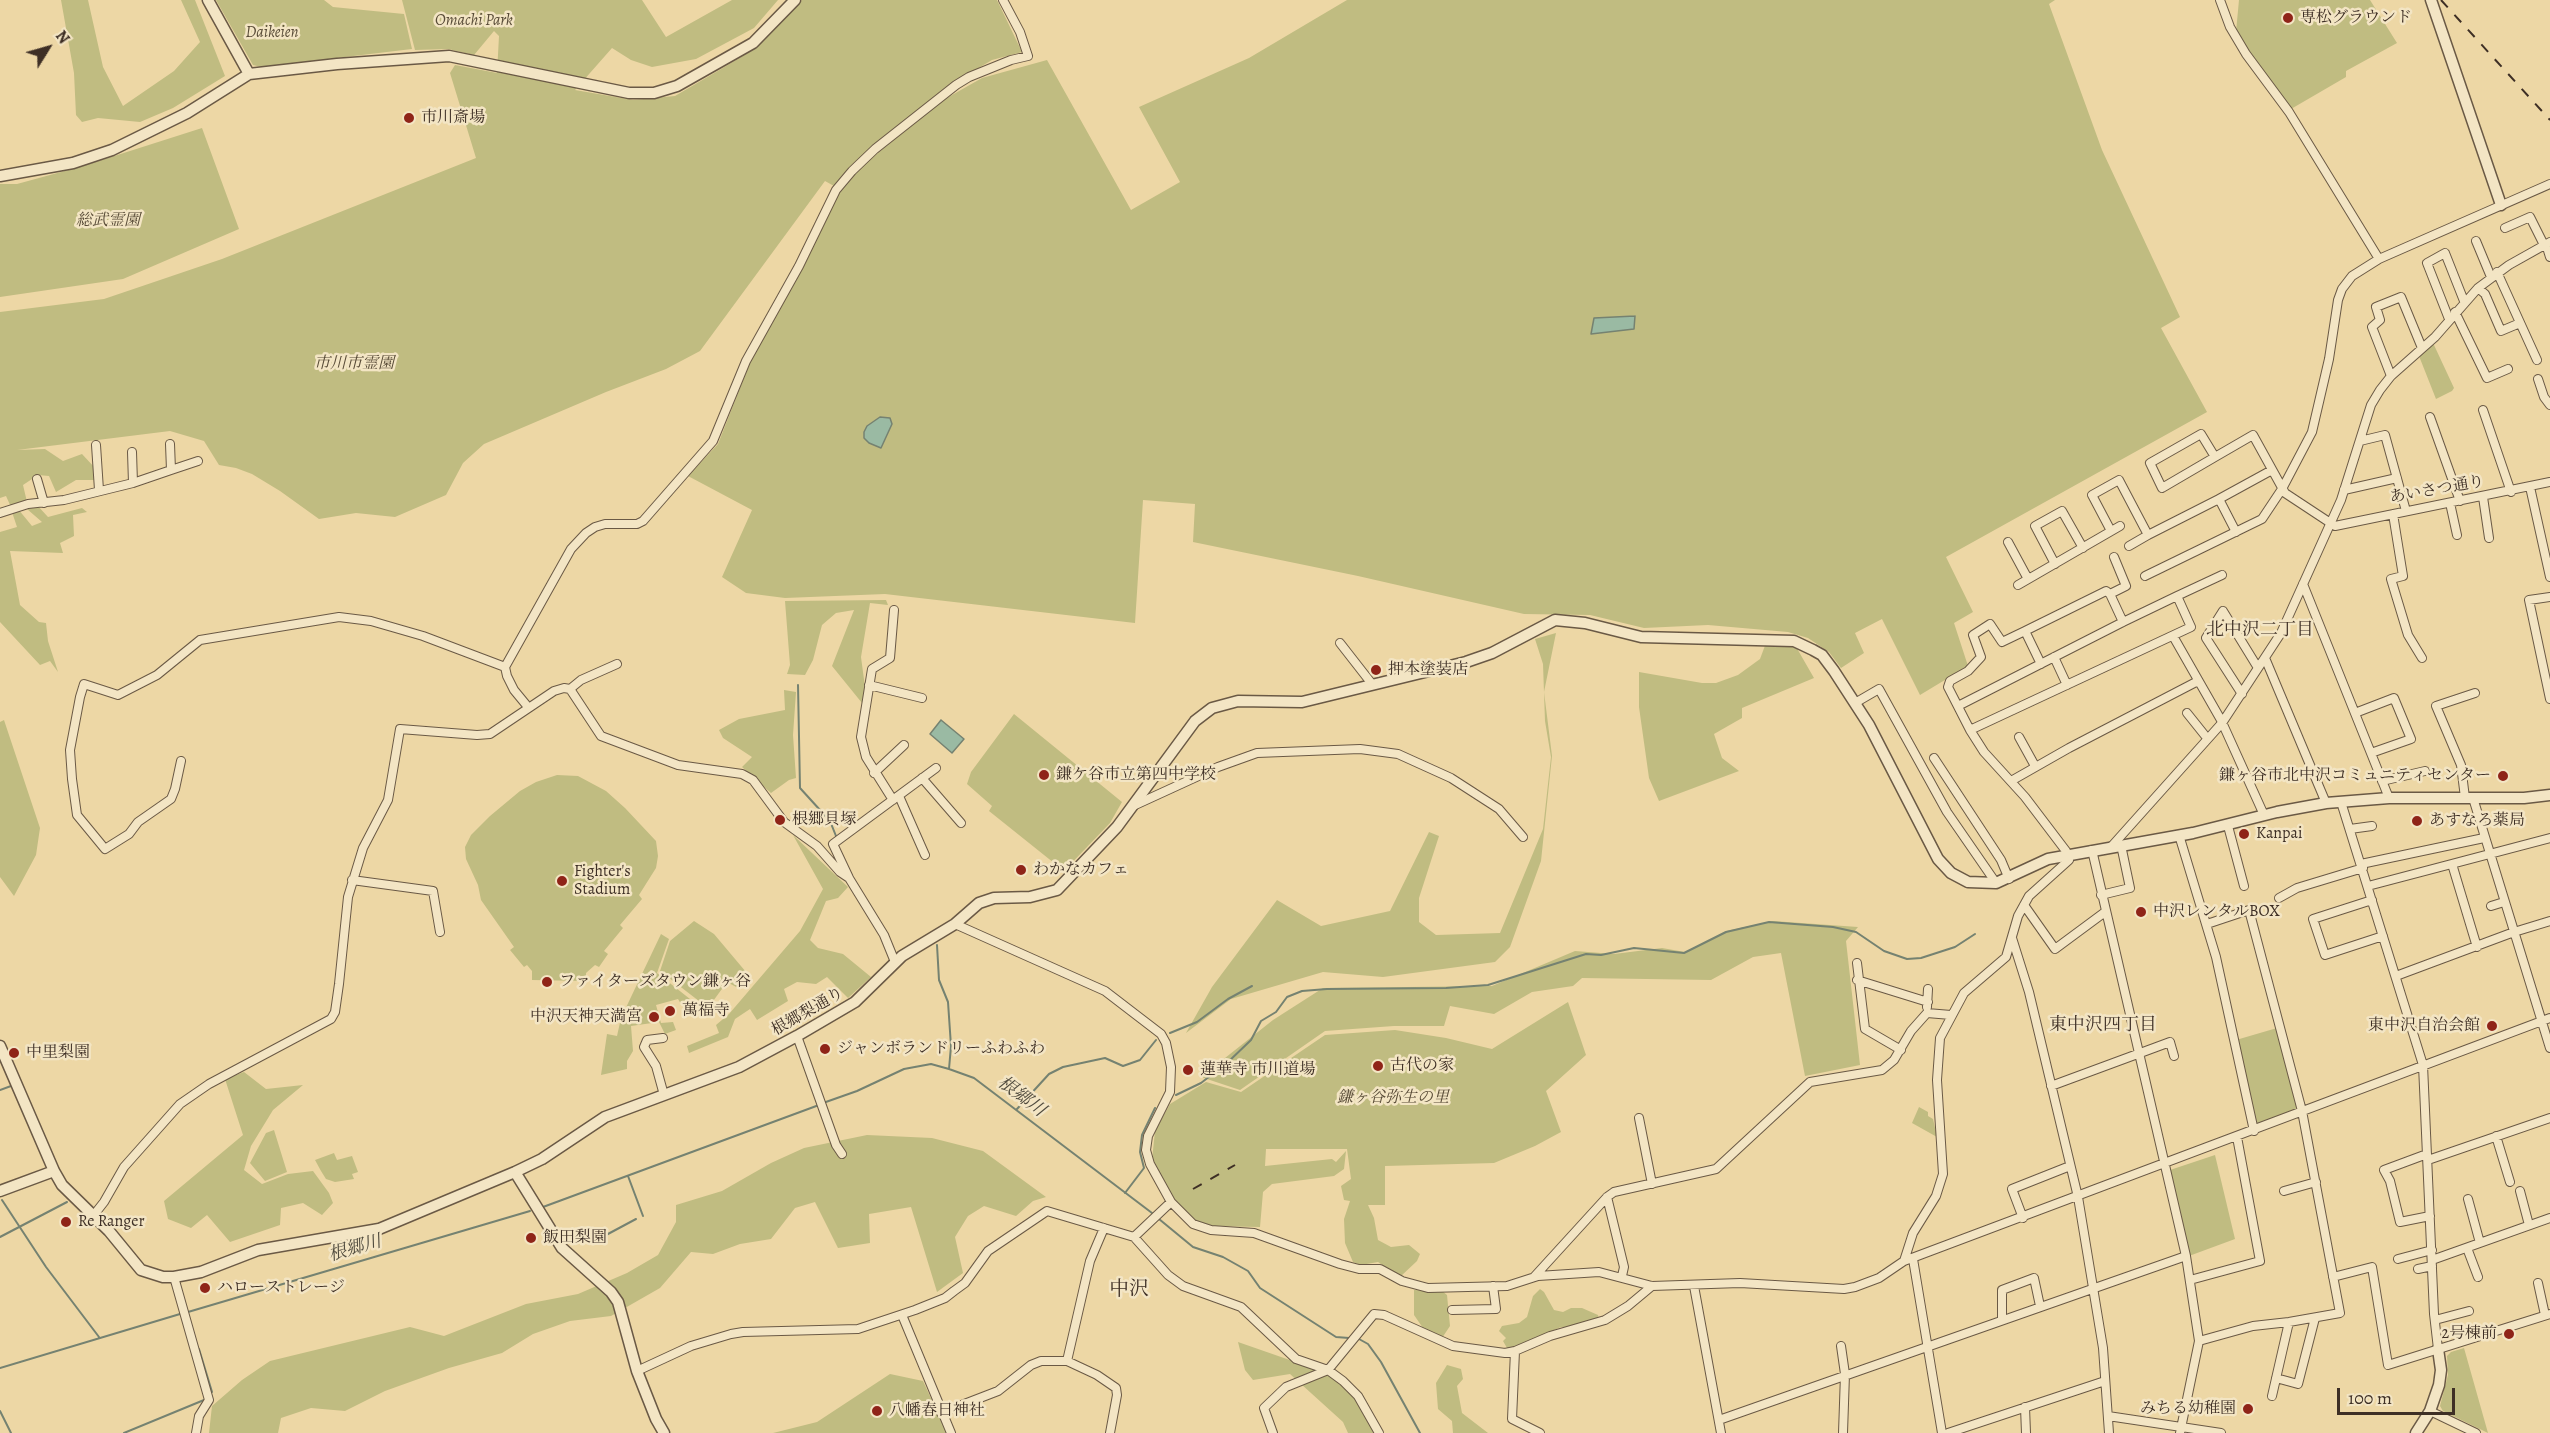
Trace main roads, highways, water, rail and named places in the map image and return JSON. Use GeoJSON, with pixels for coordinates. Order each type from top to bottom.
{"type":"FeatureCollection","features":[{"type":"Feature","properties":{"kind":"waterway"},"geometry":{"type":"LineString","coordinates":[[798,685],[800,788],[830,821],[836,836]]}},
{"type":"Feature","properties":{"kind":"waterway"},"geometry":{"type":"LineString","coordinates":[[1176,1095],[1201,1083],[1227,1063],[1251,1040],[1261,1021],[1276,1012],[1287,997],[1302,991],[1488,985],[1586,954],[1601,955],[1634,948],[1684,953],[1726,932],[1769,922],[1833,927],[1856,932],[1884,951],[1907,959],[1921,958],[1955,947],[1975,934]]}},
{"type":"Feature","properties":{"kind":"waterway"},"geometry":{"type":"LineString","coordinates":[[937,945],[939,980],[948,1002],[951,1046],[949,1069]]}},
{"type":"Feature","properties":{"kind":"waterway"},"geometry":{"type":"LineString","coordinates":[[1170,1033],[1197,1022],[1228,999],[1252,986]]}},
{"type":"Feature","properties":{"kind":"waterway"},"geometry":{"type":"LineString","coordinates":[[1017,1109],[1049,1074],[1063,1067],[1105,1058],[1123,1066],[1140,1060],[1156,1040]]}},
{"type":"Feature","properties":{"kind":"waterway","name":"根郷川"},"geometry":{"type":"LineString","coordinates":[[823,1103],[857,1091],[904,1069],[931,1064],[949,1069],[974,1078],[1152,1213]]}},
{"type":"Feature","properties":{"kind":"waterway"},"geometry":{"type":"LineString","coordinates":[[0,1090],[11,1086]]}},
{"type":"Feature","properties":{"kind":"waterway","name":"根郷川"},"geometry":{"type":"LineString","coordinates":[[543,1207],[819,1105]]}},
{"type":"Feature","properties":{"kind":"waterway"},"geometry":{"type":"LineString","coordinates":[[1125,1193],[1144,1168],[1140,1152],[1142,1135],[1155,1108]]}},
{"type":"Feature","properties":{"kind":"waterway"},"geometry":{"type":"LineString","coordinates":[[628,1176],[643,1216]]}},
{"type":"Feature","properties":{"kind":"waterway"},"geometry":{"type":"LineString","coordinates":[[2,1200],[46,1267],[99,1337]]}},
{"type":"Feature","properties":{"kind":"waterway"},"geometry":{"type":"LineString","coordinates":[[0,1237],[67,1202]]}},
{"type":"Feature","properties":{"kind":"waterway","name":"根郷川"},"geometry":{"type":"LineString","coordinates":[[188,1312],[530,1211]]}},
{"type":"Feature","properties":{"kind":"waterway"},"geometry":{"type":"LineString","coordinates":[[593,1242],[636,1219]]}},
{"type":"Feature","properties":{"kind":"waterway","name":"根郷川"},"geometry":{"type":"LineString","coordinates":[[1159,1219],[1193,1247],[1223,1257],[1248,1271],[1260,1288],[1336,1337],[1349,1338]]}},
{"type":"Feature","properties":{"kind":"waterway","name":"根郷川"},"geometry":{"type":"LineString","coordinates":[[0,1368],[180,1314]]}},
{"type":"Feature","properties":{"kind":"waterway"},"geometry":{"type":"LineString","coordinates":[[1359,1339],[1368,1344],[1381,1362],[1420,1433]]}},
{"type":"Feature","properties":{"kind":"waterway"},"geometry":{"type":"LineString","coordinates":[[199,1349],[212,1392]]}},
{"type":"Feature","properties":{"kind":"waterway"},"geometry":{"type":"LineString","coordinates":[[124,1433],[204,1400]]}},
{"type":"Feature","properties":{"kind":"waterway"},"geometry":{"type":"LineString","coordinates":[[0,1411],[11,1433]]}},
{"type":"Feature","properties":{"kind":"railway"},"geometry":{"type":"LineString","coordinates":[[2441,0],[2550,120]]}},
{"type":"Feature","properties":{"kind":"railway"},"geometry":{"type":"LineString","coordinates":[[1193,1189],[1235,1165]]}},
{"type":"Feature","properties":{"kind":"place","name":"専松グラウンド"},"geometry":{"type":"Point","coordinates":[2288,18]}},
{"type":"Feature","properties":{"kind":"place","name":"市川斎場"},"geometry":{"type":"Point","coordinates":[409,118]}},
{"type":"Feature","properties":{"kind":"place","name":"押本塗装店"},"geometry":{"type":"Point","coordinates":[1376,670]}},
{"type":"Feature","properties":{"kind":"place","name":"鎌ケ谷市立第四中学校"},"geometry":{"type":"Point","coordinates":[1044,775]}},
{"type":"Feature","properties":{"kind":"place","name":"鎌ヶ谷市北中沢コミュニティセンター"},"geometry":{"type":"Point","coordinates":[2503,776]}},
{"type":"Feature","properties":{"kind":"place","name":"根郷貝塚"},"geometry":{"type":"Point","coordinates":[780,820]}},
{"type":"Feature","properties":{"kind":"place","name":"あすなろ薬局"},"geometry":{"type":"Point","coordinates":[2417,821]}},
{"type":"Feature","properties":{"kind":"place","name":"Kanpai"},"geometry":{"type":"Point","coordinates":[2244,834]}},
{"type":"Feature","properties":{"kind":"place","name":"わかなカフェ"},"geometry":{"type":"Point","coordinates":[1021,870]}},
{"type":"Feature","properties":{"kind":"place","name":"Fighter's Stadium"},"geometry":{"type":"Point","coordinates":[562,881]}},
{"type":"Feature","properties":{"kind":"place","name":"中沢レンタルBOX"},"geometry":{"type":"Point","coordinates":[2141,912]}},
{"type":"Feature","properties":{"kind":"place","name":"ファイターズタウン鎌ヶ谷"},"geometry":{"type":"Point","coordinates":[547,982]}},
{"type":"Feature","properties":{"kind":"place","name":"萬福寺"},"geometry":{"type":"Point","coordinates":[670,1011]}},
{"type":"Feature","properties":{"kind":"place","name":"中沢天神天満宮"},"geometry":{"type":"Point","coordinates":[654,1017]}},
{"type":"Feature","properties":{"kind":"place","name":"東中沢自治会館"},"geometry":{"type":"Point","coordinates":[2492,1026]}},
{"type":"Feature","properties":{"kind":"place","name":"ジャンボランドリーふわふわ"},"geometry":{"type":"Point","coordinates":[825,1049]}},
{"type":"Feature","properties":{"kind":"place","name":"中里梨園"},"geometry":{"type":"Point","coordinates":[14,1053]}},
{"type":"Feature","properties":{"kind":"place","name":"古代の家"},"geometry":{"type":"Point","coordinates":[1378,1066]}},
{"type":"Feature","properties":{"kind":"place","name":"蓮華寺 市川道場"},"geometry":{"type":"Point","coordinates":[1188,1070]}},
{"type":"Feature","properties":{"kind":"place","name":"Re Ranger"},"geometry":{"type":"Point","coordinates":[66,1222]}},
{"type":"Feature","properties":{"kind":"place","name":"飯田梨園"},"geometry":{"type":"Point","coordinates":[531,1238]}},
{"type":"Feature","properties":{"kind":"place","name":"ハローストレージ"},"geometry":{"type":"Point","coordinates":[205,1288]}},
{"type":"Feature","properties":{"kind":"place","name":"2号棟前"},"geometry":{"type":"Point","coordinates":[2509,1334]}},
{"type":"Feature","properties":{"kind":"place","name":"みちる幼稚園"},"geometry":{"type":"Point","coordinates":[2248,1409]}},
{"type":"Feature","properties":{"kind":"place","name":"八幡春日神社"},"geometry":{"type":"Point","coordinates":[877,1411]}},
{"type":"Feature","properties":{"kind":"district","name":"北中沢二丁目"},"geometry":{"type":"Point","coordinates":[2260,631]}},
{"type":"Feature","properties":{"kind":"district","name":"東中沢四丁目"},"geometry":{"type":"Point","coordinates":[2103,1026]}},
{"type":"Feature","properties":{"kind":"district","name":"中沢"},"geometry":{"type":"Point","coordinates":[1129,1290]}},
{"type":"Feature","properties":{"kind":"park label","name":"Omachi Park"},"geometry":{"type":"Point","coordinates":[474,21]}},
{"type":"Feature","properties":{"kind":"park label","name":"Daikeien"},"geometry":{"type":"Point","coordinates":[272,33]}},
{"type":"Feature","properties":{"kind":"park label","name":"総武霊園"},"geometry":{"type":"Point","coordinates":[108,221]}},
{"type":"Feature","properties":{"kind":"park label","name":"市川市霊園"},"geometry":{"type":"Point","coordinates":[354,364]}},
{"type":"Feature","properties":{"kind":"park label","name":"鎌ヶ谷弥生の里"},"geometry":{"type":"Point","coordinates":[1393,1098]}}]}
